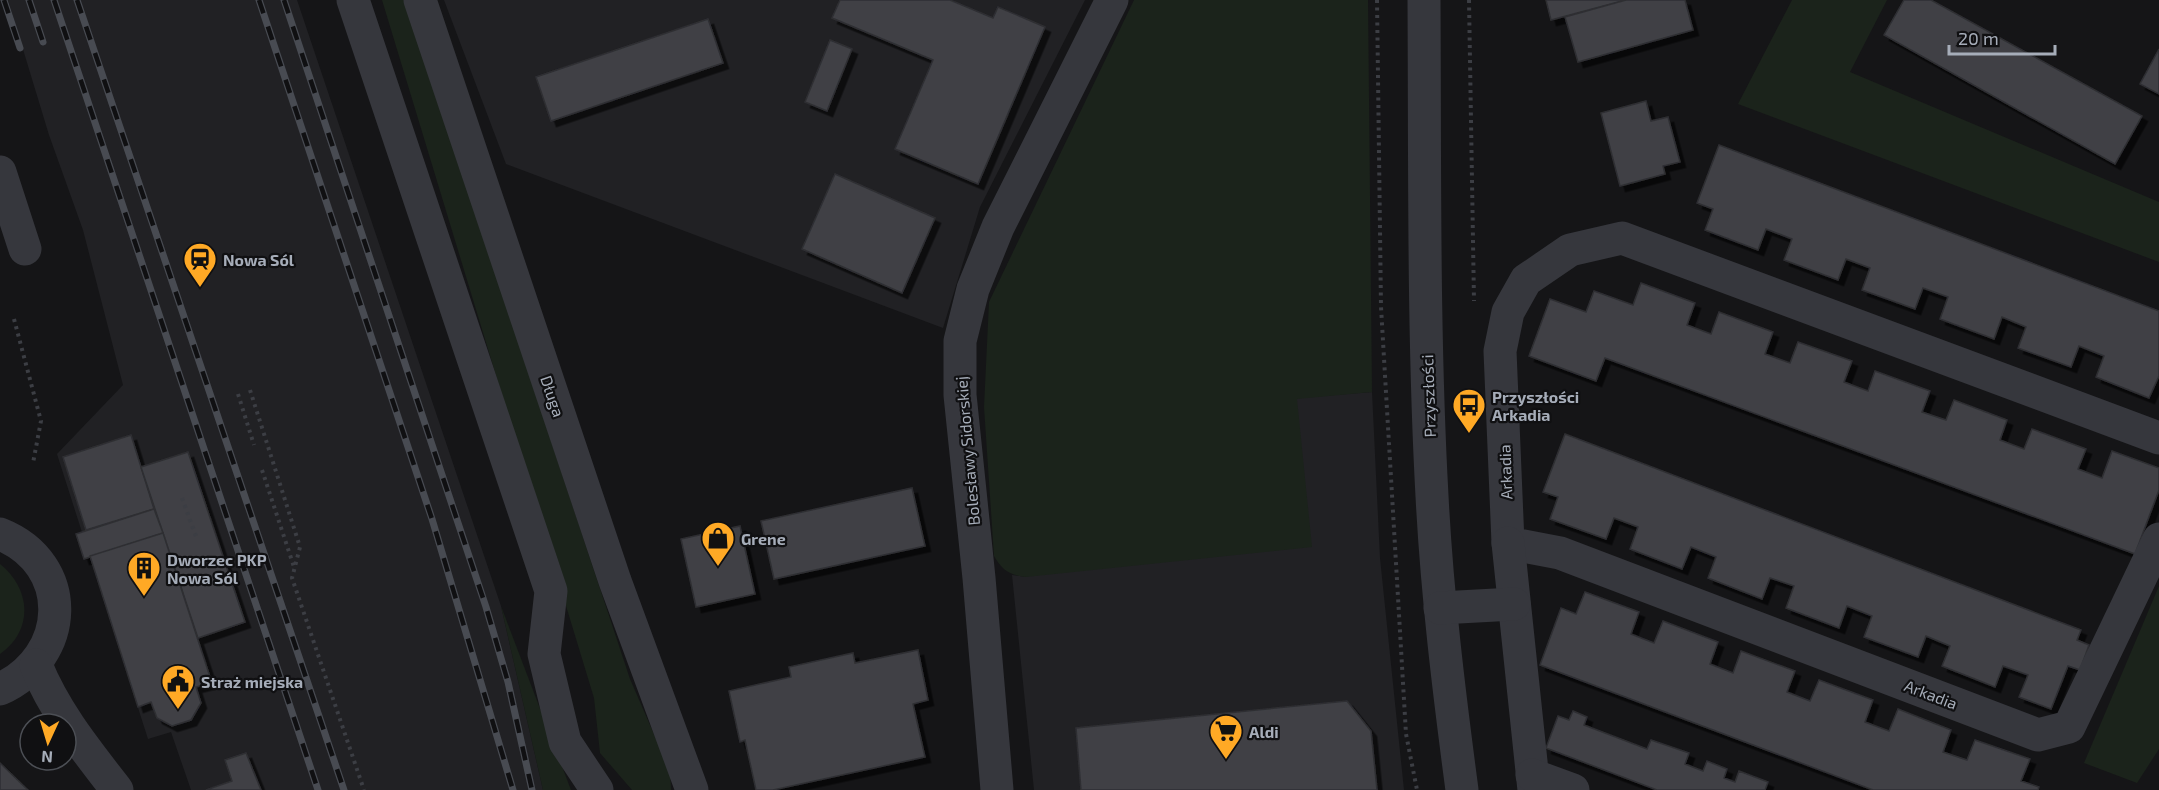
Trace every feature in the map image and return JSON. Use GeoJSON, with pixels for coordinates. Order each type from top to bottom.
{"type":"FeatureCollection","features":[{"type":"Feature","properties":{"kind":"street"},"geometry":{"type":"LineString","coordinates":[[352,0],[551,591],[544,654],[565,742],[597,790]]}},
{"type":"Feature","properties":{"kind":"street","name":"Długa"},"geometry":{"type":"LineString","coordinates":[[420,0],[615,581],[692,790]]}},
{"type":"Feature","properties":{"kind":"street","name":"Bolesławy Sidorskiej"},"geometry":{"type":"LineString","coordinates":[[997,790],[980,578],[960,395],[960,341],[973,289],[998,227],[1112,0]]}},
{"type":"Feature","properties":{"kind":"street","name":"Przyszłości"},"geometry":{"type":"LineString","coordinates":[[1424,0],[1428,407],[1440,608],[1462,790]]}},
{"type":"Feature","properties":{"kind":"street"},"geometry":{"type":"LineString","coordinates":[[0,172],[25,249]]}},
{"type":"Feature","properties":{"kind":"street","name":"Arkadia"},"geometry":{"type":"LineString","coordinates":[[2159,438],[1622,238],[1570,250],[1526,280],[1508,312],[1500,351],[1508,543],[1560,553],[2038,735],[2069,727],[2159,539]]}},
{"type":"Feature","properties":{"kind":"street"},"geometry":{"type":"LineString","coordinates":[[0,534],[15,540],[33,555],[47,575],[55,598],[55,622],[51,638],[36,665],[18,681],[0,689]]}},
{"type":"Feature","properties":{"kind":"street"},"geometry":{"type":"LineString","coordinates":[[1508,543],[1533,782],[1573,790]]}},
{"type":"Feature","properties":{"kind":"street"},"geometry":{"type":"LineString","coordinates":[[1440,608],[1514,604]]}},
{"type":"Feature","properties":{"kind":"street"},"geometry":{"type":"LineString","coordinates":[[36,665],[46,692],[73,733],[117,790]]}},
{"type":"Feature","properties":{"kind":"path"},"geometry":{"type":"LineString","coordinates":[[1377,0],[1381,307],[1406,734],[1417,790]]}},
{"type":"Feature","properties":{"kind":"path"},"geometry":{"type":"LineString","coordinates":[[15,319],[41,420],[33,463]]}},
{"type":"Feature","properties":{"kind":"path"},"geometry":{"type":"LineString","coordinates":[[250,390],[300,548],[292,578],[364,790]]}},
{"type":"Feature","properties":{"kind":"path"},"geometry":{"type":"LineString","coordinates":[[238,394],[254,446]]}},
{"type":"Feature","properties":{"kind":"path"},"geometry":{"type":"LineString","coordinates":[[262,470],[294,567]]}},
{"type":"Feature","properties":{"kind":"path"},"geometry":{"type":"LineString","coordinates":[[182,498],[197,539]]}},
{"type":"Feature","properties":{"kind":"shaded area"},"geometry":{"type":"Polygon","coordinates":[[[8,0],[297,0],[501,606],[543,790],[191,790],[171,732],[148,739],[57,454],[123,385],[83,230],[49,135],[8,0]]]}},
{"type":"Feature","properties":{"kind":"shaded area"},"geometry":{"type":"Polygon","coordinates":[[[382,0],[405,0],[630,679],[670,771],[671,790],[632,790],[600,753],[594,698],[382,0]]]}},
{"type":"Feature","properties":{"kind":"shaded area"},"geometry":{"type":"Polygon","coordinates":[[[444,0],[1085,0],[980,207],[943,328],[506,164],[444,0]]]}},
{"type":"Feature","properties":{"kind":"shaded area"},"geometry":{"type":"Polygon","coordinates":[[[1134,0],[1368,0],[1372,392],[1297,399],[1312,547],[1020,576],[1007,571],[994,556],[984,407],[989,302],[1134,0]]]}},
{"type":"Feature","properties":{"kind":"shaded area"},"geometry":{"type":"Polygon","coordinates":[[[1792,0],[1887,0],[1850,72],[2159,202],[2159,262],[1738,104],[1792,0]]]}},
{"type":"Feature","properties":{"kind":"shaded area"},"geometry":{"type":"Polygon","coordinates":[[[1372,392],[1380,558],[1404,790],[1034,790],[1012,575],[1026,577],[1297,398],[1372,392]]]}},
{"type":"Feature","properties":{"kind":"shaded area"},"geometry":{"type":"Polygon","coordinates":[[[0,564],[18,585],[23,597],[24,609],[19,633],[0,654],[0,564]]]}},
{"type":"Feature","properties":{"kind":"shaded area"},"geometry":{"type":"Polygon","coordinates":[[[2159,586],[2159,749],[2137,783],[2084,763],[2159,586]]]}},
{"type":"Feature","properties":{"kind":"shaded area"},"geometry":{"type":"Polygon","coordinates":[[[501,606],[571,790],[543,790],[501,606]]]}},
{"type":"Feature","properties":{"kind":"building"},"geometry":{"type":"Polygon","coordinates":[[[840,0],[950,0],[993,18],[998,7],[1045,27],[978,184],[895,149],[933,60],[832,18],[840,0]]]}},
{"type":"Feature","properties":{"kind":"building"},"geometry":{"type":"Polygon","coordinates":[[[1546,0],[1626,0],[1551,20],[1546,0]]]}},
{"type":"Feature","properties":{"kind":"building"},"geometry":{"type":"Polygon","coordinates":[[[1626,0],[1685,0],[1693,30],[1578,62],[1565,17],[1626,0]]]}},
{"type":"Feature","properties":{"kind":"building"},"geometry":{"type":"Polygon","coordinates":[[[1904,0],[1931,0],[2142,116],[2115,164],[1884,35],[1904,0]]]}},
{"type":"Feature","properties":{"kind":"building"},"geometry":{"type":"Polygon","coordinates":[[[708,19],[723,63],[551,121],[536,77],[708,19]]]}},
{"type":"Feature","properties":{"kind":"building"},"geometry":{"type":"Polygon","coordinates":[[[830,40],[852,49],[827,111],[805,102],[830,40]]]}},
{"type":"Feature","properties":{"kind":"building"},"geometry":{"type":"Polygon","coordinates":[[[2159,49],[2159,94],[2140,84],[2159,49]]]}},
{"type":"Feature","properties":{"kind":"building"},"geometry":{"type":"Polygon","coordinates":[[[1646,101],[1651,121],[1668,117],[1680,162],[1663,166],[1665,174],[1620,186],[1601,113],[1646,101]]]}},
{"type":"Feature","properties":{"kind":"building"},"geometry":{"type":"Polygon","coordinates":[[[1719,145],[2159,311],[2159,376],[2149,398],[2096,377],[2104,356],[2079,346],[2071,367],[2018,348],[2026,327],[2002,317],[1994,339],[1940,319],[1948,297],[1923,288],[1915,309],[1862,290],[1870,268],[1846,259],[1838,280],[1784,260],[1792,239],[1766,229],[1758,250],[1705,230],[1713,209],[1697,203],[1719,145]]]}},
{"type":"Feature","properties":{"kind":"building"},"geometry":{"type":"Polygon","coordinates":[[[835,174],[935,218],[902,293],[802,249],[835,174]]]}},
{"type":"Feature","properties":{"kind":"building"},"geometry":{"type":"Polygon","coordinates":[[[1641,283],[1695,303],[1687,325],[1711,334],[1719,312],[1773,332],[1765,354],[1790,363],[1798,342],[1852,361],[1844,382],[1868,391],[1875,371],[1930,391],[1922,412],[1946,420],[1954,400],[2007,420],[2000,440],[2024,449],[2032,429],[2086,449],[2078,469],[2102,478],[2112,451],[2159,468],[2159,490],[2135,554],[1605,358],[1596,381],[1529,356],[1550,299],[1586,312],[1594,291],[1633,305],[1641,283]]]}},
{"type":"Feature","properties":{"kind":"building"},"geometry":{"type":"Polygon","coordinates":[[[1565,434],[2081,630],[2077,640],[2089,645],[2080,670],[2068,666],[2051,709],[2019,697],[2028,675],[2003,666],[1995,687],[1942,666],[1950,646],[1926,636],[1918,657],[1864,637],[1872,616],[1847,606],[1839,628],[1786,608],[1794,586],[1770,578],[1762,599],[1708,578],[1716,557],[1691,547],[1682,569],[1630,549],[1638,527],[1614,518],[1606,539],[1550,519],[1558,497],[1543,492],[1565,434]]]}},
{"type":"Feature","properties":{"kind":"building"},"geometry":{"type":"Polygon","coordinates":[[[131,435],[154,509],[86,530],[63,457],[131,435]]]}},
{"type":"Feature","properties":{"kind":"building"},"geometry":{"type":"Polygon","coordinates":[[[188,452],[245,622],[198,638],[141,467],[188,452]]]}},
{"type":"Feature","properties":{"kind":"building"},"geometry":{"type":"Polygon","coordinates":[[[912,488],[925,546],[774,579],[761,521],[912,488]]]}},
{"type":"Feature","properties":{"kind":"building"},"geometry":{"type":"Polygon","coordinates":[[[154,509],[163,533],[84,559],[76,534],[154,509]]]}},
{"type":"Feature","properties":{"kind":"building","name":"Grene"},"geometry":{"type":"Polygon","coordinates":[[[740,526],[755,594],[696,607],[681,539],[740,526]]]}},
{"type":"Feature","properties":{"kind":"building","name":"Dworzec PKP Nowa Sól"},"geometry":{"type":"Polygon","coordinates":[[[163,533],[212,683],[196,687],[201,703],[191,720],[172,726],[157,718],[151,702],[138,707],[90,556],[163,533]]]}},
{"type":"Feature","properties":{"kind":"building"},"geometry":{"type":"Polygon","coordinates":[[[1585,592],[1639,612],[1631,634],[1654,643],[1663,621],[1718,642],[1710,664],[1733,673],[1741,651],[1795,671],[1787,692],[1810,701],[1819,680],[1873,700],[1865,722],[1889,731],[1898,709],[1951,730],[1943,752],[1967,760],[1975,740],[2030,759],[2021,781],[2039,787],[2038,790],[1873,790],[1540,665],[1561,608],[1576,614],[1585,592]]]}},
{"type":"Feature","properties":{"kind":"building"},"geometry":{"type":"Polygon","coordinates":[[[918,650],[928,700],[913,704],[925,757],[773,790],[756,790],[745,740],[740,742],[729,691],[791,677],[789,667],[853,653],[855,663],[918,650]]]}},
{"type":"Feature","properties":{"kind":"building","name":"Aldi"},"geometry":{"type":"Polygon","coordinates":[[[1347,701],[1371,731],[1377,790],[1081,790],[1076,728],[1347,701]]]}},
{"type":"Feature","properties":{"kind":"building"},"geometry":{"type":"Polygon","coordinates":[[[1573,711],[1587,717],[1584,725],[1647,749],[1651,740],[1689,753],[1685,764],[1703,771],[1707,761],[1727,769],[1724,778],[1735,782],[1739,771],[1768,782],[1765,790],[1657,790],[1546,748],[1558,716],[1569,720],[1573,711]]]}},
{"type":"Feature","properties":{"kind":"building"},"geometry":{"type":"Polygon","coordinates":[[[246,753],[261,790],[206,790],[232,781],[225,760],[246,753]]]}},
{"type":"Feature","properties":{"kind":"building"},"geometry":{"type":"Polygon","coordinates":[[[0,763],[28,790],[0,790],[0,763]]]}},
{"type":"Feature","properties":{"kind":"railway"},"geometry":{"type":"LineString","coordinates":[[4,0],[20,48]]}},
{"type":"Feature","properties":{"kind":"railway"},"geometry":{"type":"LineString","coordinates":[[29,0],[43,42]]}},
{"type":"Feature","properties":{"kind":"railway"},"geometry":{"type":"LineString","coordinates":[[54,0],[318,790]]}},
{"type":"Feature","properties":{"kind":"railway"},"geometry":{"type":"LineString","coordinates":[[77,0],[344,790]]}},
{"type":"Feature","properties":{"kind":"railway"},"geometry":{"type":"LineString","coordinates":[[259,0],[432,519],[513,790]]}},
{"type":"Feature","properties":{"kind":"railway"},"geometry":{"type":"LineString","coordinates":[[284,0],[486,607],[508,682],[532,790]]}},
{"type":"Feature","properties":{"kind":"place","name":"Nowa Sól"},"geometry":{"type":"Point","coordinates":[200,288]}},
{"type":"Feature","properties":{"kind":"place","name":"Przyszłości Arkadia"},"geometry":{"type":"Point","coordinates":[1469,434]}},
{"type":"Feature","properties":{"kind":"place","name":"Grene"},"geometry":{"type":"Point","coordinates":[718,567]}},
{"type":"Feature","properties":{"kind":"place","name":"Dworzec PKP Nowa Sól"},"geometry":{"type":"Point","coordinates":[144,597]}},
{"type":"Feature","properties":{"kind":"place","name":"Straż miejska"},"geometry":{"type":"Point","coordinates":[178,710]}},
{"type":"Feature","properties":{"kind":"place","name":"Aldi"},"geometry":{"type":"Point","coordinates":[1226,760]}}]}
